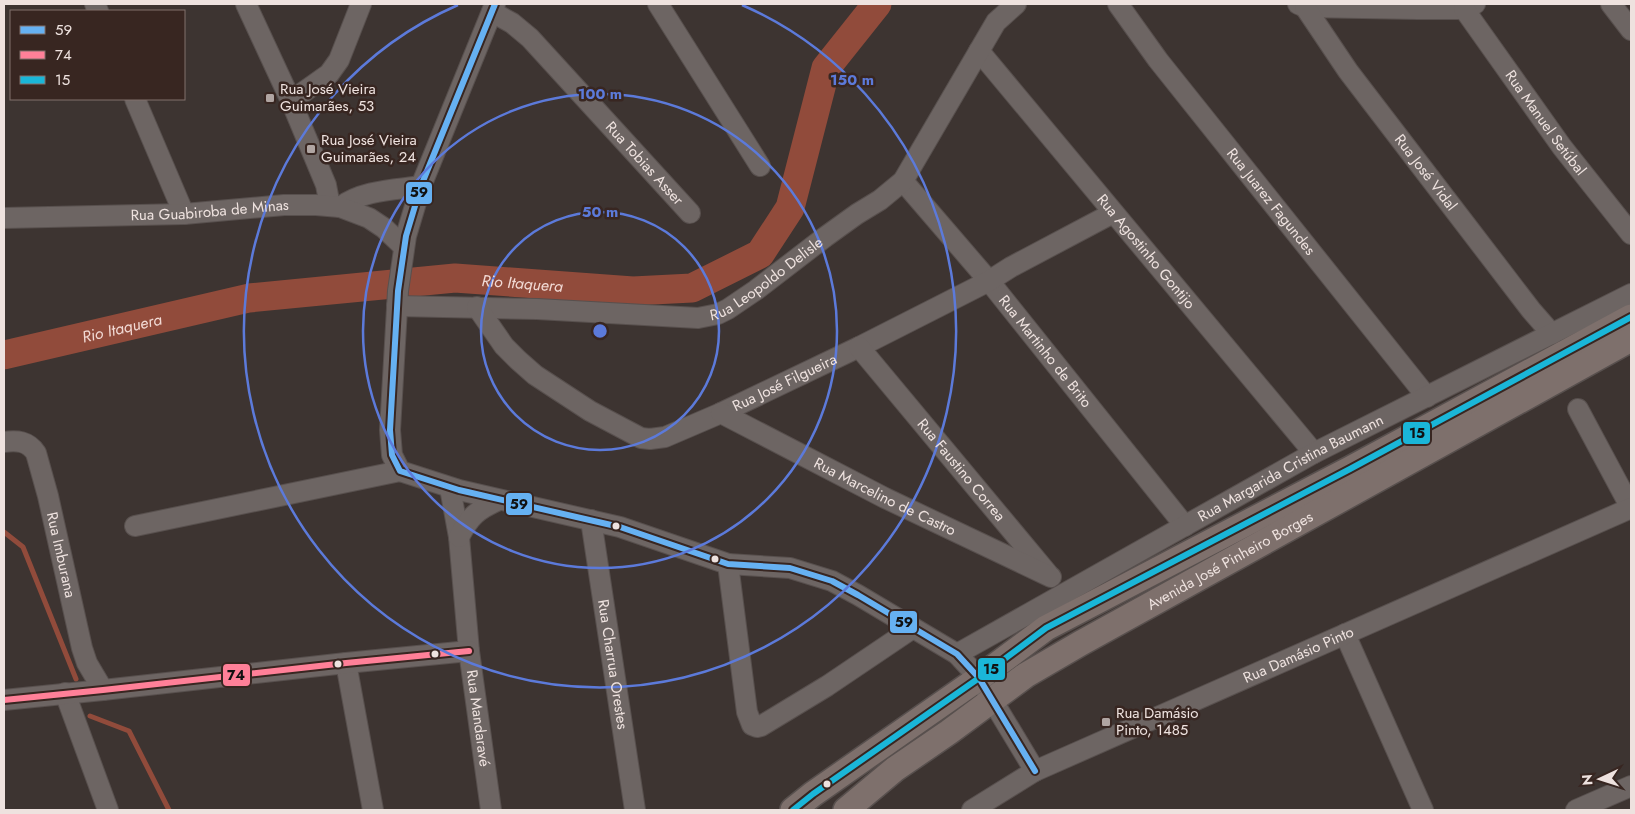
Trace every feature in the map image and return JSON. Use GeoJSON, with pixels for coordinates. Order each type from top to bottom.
{"type":"FeatureCollection","features":[{"type":"Feature","properties":{"kind":"main road","name":"Avenida José Pinheiro Borges"},"geometry":{"type":"LineString","coordinates":[[793,810],[1046,628],[1350,469],[1631,318]]}},
{"type":"Feature","properties":{"kind":"main road","name":"Avenida José Pinheiro Borges"},"geometry":{"type":"LineString","coordinates":[[846,810],[895,769],[1026,675],[1631,339]]}},
{"type":"Feature","properties":{"kind":"street"},"geometry":{"type":"LineString","coordinates":[[246,4],[291,101],[335,206],[359,196],[421,186]]}},
{"type":"Feature","properties":{"kind":"street"},"geometry":{"type":"LineString","coordinates":[[291,101],[329,74],[340,60],[362,4]]}},
{"type":"Feature","properties":{"kind":"street"},"geometry":{"type":"LineString","coordinates":[[658,4],[760,166]]}},
{"type":"Feature","properties":{"kind":"street","name":"Rua Leopoldo Delisle"},"geometry":{"type":"LineString","coordinates":[[398,299],[477,307],[619,312],[698,318],[718,314],[756,290],[825,237],[880,200],[903,181],[996,22],[1016,4]]}},
{"type":"Feature","properties":{"kind":"street","name":"Rua Juarez Fagundes"},"geometry":{"type":"LineString","coordinates":[[1118,4],[1158,60],[1426,397]]}},
{"type":"Feature","properties":{"kind":"street"},"geometry":{"type":"LineString","coordinates":[[1611,4],[1631,30]]}},
{"type":"Feature","properties":{"kind":"street"},"geometry":{"type":"LineString","coordinates":[[1301,5],[1418,10],[1470,6]]}},
{"type":"Feature","properties":{"kind":"street","name":"Rua José Vidal"},"geometry":{"type":"LineString","coordinates":[[1301,5],[1348,71],[1526,303],[1552,334]]}},
{"type":"Feature","properties":{"kind":"street","name":"Rua Manuel Setúbal"},"geometry":{"type":"LineString","coordinates":[[1470,6],[1562,148],[1631,234]]}},
{"type":"Feature","properties":{"kind":"street"},"geometry":{"type":"LineString","coordinates":[[400,472],[392,455],[390,430],[398,299],[404,252],[421,186],[494,8]]}},
{"type":"Feature","properties":{"kind":"street","name":"Rua Tobias Asser"},"geometry":{"type":"LineString","coordinates":[[494,8],[530,38],[690,213]]}},
{"type":"Feature","properties":{"kind":"street","name":"Rua Agostinho Gontijo"},"geometry":{"type":"LineString","coordinates":[[979,51],[1314,453]]}},
{"type":"Feature","properties":{"kind":"street"},"geometry":{"type":"LineString","coordinates":[[135,100],[184,214]]}},
{"type":"Feature","properties":{"kind":"street","name":"Rua Martinho de Brito"},"geometry":{"type":"LineString","coordinates":[[903,181],[988,281],[1185,526]]}},
{"type":"Feature","properties":{"kind":"street","name":"Rua Guabiroba de Minas"},"geometry":{"type":"LineString","coordinates":[[4,218],[184,214],[284,205],[335,206],[377,222],[404,252]]}},
{"type":"Feature","properties":{"kind":"street","name":"Rua José Filgueira"},"geometry":{"type":"LineString","coordinates":[[477,307],[504,346],[536,374],[590,410],[641,438],[665,437],[721,413],[858,347],[988,281],[1113,213]]}},
{"type":"Feature","properties":{"kind":"street","name":"Rua Margarida Cristina Baumann"},"geometry":{"type":"LineString","coordinates":[[958,654],[1314,453],[1631,294]]}},
{"type":"Feature","properties":{"kind":"street","name":"Rua Faustino Correa"},"geometry":{"type":"LineString","coordinates":[[858,347],[1051,577],[1062,595]]}},
{"type":"Feature","properties":{"kind":"street"},"geometry":{"type":"LineString","coordinates":[[1578,409],[1631,508]]}},
{"type":"Feature","properties":{"kind":"street","name":"Rua Marcelino de Castro"},"geometry":{"type":"LineString","coordinates":[[721,413],[885,498],[1051,577]]}},
{"type":"Feature","properties":{"kind":"street","name":"Rua Imburana"},"geometry":{"type":"LineString","coordinates":[[4,442],[15,440],[24,442],[32,447],[36,453],[48,496],[82,648],[99,690]]}},
{"type":"Feature","properties":{"kind":"street"},"geometry":{"type":"LineString","coordinates":[[135,526],[400,472],[450,488],[620,527],[728,564],[790,568],[823,578],[858,595],[958,654],[979,678],[1035,771]]}},
{"type":"Feature","properties":{"kind":"street","name":"Rua Mandaravé"},"geometry":{"type":"LineString","coordinates":[[450,488],[459,537],[469,651],[491,810]]}},
{"type":"Feature","properties":{"kind":"street"},"geometry":{"type":"LineString","coordinates":[[459,537],[473,514],[499,500]]}},
{"type":"Feature","properties":{"kind":"street","name":"Rua Damásio Pinto"},"geometry":{"type":"LineString","coordinates":[[972,810],[1035,771],[1631,508]]}},
{"type":"Feature","properties":{"kind":"street","name":"Rua Charrua Orestes"},"geometry":{"type":"LineString","coordinates":[[592,520],[635,810]]}},
{"type":"Feature","properties":{"kind":"street"},"geometry":{"type":"LineString","coordinates":[[728,564],[747,712],[752,725],[757,727],[827,686],[913,628]]}},
{"type":"Feature","properties":{"kind":"street"},"geometry":{"type":"LineString","coordinates":[[1345,634],[1423,810]]}},
{"type":"Feature","properties":{"kind":"street"},"geometry":{"type":"LineString","coordinates":[[4,700],[469,651]]}},
{"type":"Feature","properties":{"kind":"street"},"geometry":{"type":"LineString","coordinates":[[346,663],[373,810]]}},
{"type":"Feature","properties":{"kind":"street"},"geometry":{"type":"LineString","coordinates":[[70,693],[102,810]]}},
{"type":"Feature","properties":{"kind":"street"},"geometry":{"type":"LineString","coordinates":[[1576,810],[1631,786]]}},
{"type":"Feature","properties":{"kind":"waterway","name":"Rio Itaquera"},"geometry":{"type":"LineString","coordinates":[[4,355],[249,298],[455,278],[633,291],[692,288],[760,254],[790,208],[826,68],[877,4]]}},
{"type":"Feature","properties":{"kind":"waterway"},"geometry":{"type":"LineString","coordinates":[[4,532],[23,547],[76,679]]}},
{"type":"Feature","properties":{"kind":"waterway"},"geometry":{"type":"LineString","coordinates":[[90,716],[129,731],[169,810]]}},
{"type":"Feature","properties":{"kind":"transit line","name":"59"},"geometry":{"type":"LineString","coordinates":[[495,4],[421,186],[406,236],[398,291],[390,430],[392,455],[400,471],[459,490],[620,527],[728,564],[790,568],[832,581],[957,654],[979,678],[1035,771]]}},
{"type":"Feature","properties":{"kind":"transit line","name":"15"},"geometry":{"type":"LineString","coordinates":[[793,810],[1046,628],[1350,469],[1631,317]]}},
{"type":"Feature","properties":{"kind":"transit line","name":"74"},"geometry":{"type":"LineString","coordinates":[[4,700],[469,651]]}},
{"type":"Feature","properties":{"kind":"place","name":"Rua José Vieira Guimarães, 53"},"geometry":{"type":"Point","coordinates":[270,98]}},
{"type":"Feature","properties":{"kind":"place","name":"Rua José Vieira Guimarães, 24"},"geometry":{"type":"Point","coordinates":[311,149]}},
{"type":"Feature","properties":{"kind":"place","name":"Rua Damásio Pinto, 1485"},"geometry":{"type":"Point","coordinates":[1106,722]}}]}
